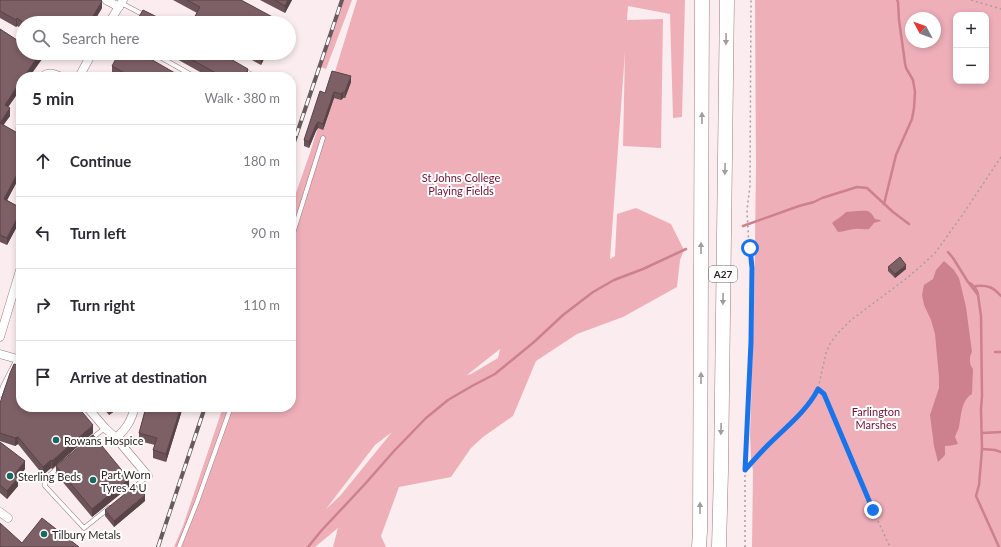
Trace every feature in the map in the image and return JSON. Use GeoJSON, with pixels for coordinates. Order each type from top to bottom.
{"type":"FeatureCollection","features":[{"type":"Feature","properties":{"kind":"highway","name":"A27"},"geometry":{"type":"LineString","coordinates":[[699,547],[702,0]]}},
{"type":"Feature","properties":{"kind":"highway","name":"A27"},"geometry":{"type":"LineString","coordinates":[[719,547],[727,0]]}},
{"type":"Feature","properties":{"kind":"street"},"geometry":{"type":"LineString","coordinates":[[106,0],[121,4],[113,16]]}},
{"type":"Feature","properties":{"kind":"street"},"geometry":{"type":"LineString","coordinates":[[82,72],[88,60]]}},
{"type":"Feature","properties":{"kind":"street"},"geometry":{"type":"LineString","coordinates":[[0,336],[3,315],[16,280]]}},
{"type":"Feature","properties":{"kind":"street"},"geometry":{"type":"LineString","coordinates":[[0,354],[16,359]]}},
{"type":"Feature","properties":{"kind":"street"},"geometry":{"type":"LineString","coordinates":[[91,412],[116,438],[148,476]]}},
{"type":"Feature","properties":{"kind":"street"},"geometry":{"type":"LineString","coordinates":[[116,438],[122,433],[129,423],[133,412]]}},
{"type":"Feature","properties":{"kind":"street"},"geometry":{"type":"LineString","coordinates":[[0,512],[8,518]]}},
{"type":"Feature","properties":{"kind":"lane"},"geometry":{"type":"LineString","coordinates":[[121,4],[146,15]]}},
{"type":"Feature","properties":{"kind":"lane"},"geometry":{"type":"LineString","coordinates":[[165,60],[186,72]]}},
{"type":"Feature","properties":{"kind":"lane"},"geometry":{"type":"LineString","coordinates":[[238,67],[247,72]]}},
{"type":"Feature","properties":{"kind":"lane"},"geometry":{"type":"LineString","coordinates":[[296,224],[323,138]]}},
{"type":"Feature","properties":{"kind":"lane"},"geometry":{"type":"LineString","coordinates":[[0,395],[3,386],[16,365]]}},
{"type":"Feature","properties":{"kind":"lane"},"geometry":{"type":"LineString","coordinates":[[179,547],[229,412]]}},
{"type":"Feature","properties":{"kind":"lane"},"geometry":{"type":"LineString","coordinates":[[87,443],[105,428]]}},
{"type":"Feature","properties":{"kind":"lane"},"geometry":{"type":"LineString","coordinates":[[63,464],[45,479],[45,486],[84,528],[113,505]]}},
{"type":"Feature","properties":{"kind":"lane"},"geometry":{"type":"LineString","coordinates":[[130,491],[148,476]]}},
{"type":"Feature","properties":{"kind":"path"},"geometry":{"type":"LineString","coordinates":[[745,547],[745,470],[751,342],[752,268],[747,210],[750,186],[751,0]]}},
{"type":"Feature","properties":{"kind":"path"},"geometry":{"type":"LineString","coordinates":[[971,0],[1001,9]]}},
{"type":"Feature","properties":{"kind":"path"},"geometry":{"type":"LineString","coordinates":[[745,470],[762,450],[803,410],[812,399],[818,389],[826,353],[837,334],[850,320],[912,274],[935,253],[1001,157]]}},
{"type":"Feature","properties":{"kind":"path"},"geometry":{"type":"LineString","coordinates":[[818,389],[824,394],[890,547]]}},
{"type":"Feature","properties":{"kind":"green space"},"geometry":{"type":"Polygon","coordinates":[[[344,0],[352,0],[326,69],[321,67],[344,0]]]}},
{"type":"Feature","properties":{"kind":"green space","name":"St Johns College Playing Fields"},"geometry":{"type":"Polygon","coordinates":[[[357,0],[685,0],[682,117],[673,118],[670,14],[628,6],[627,20],[663,19],[661,148],[623,146],[625,52],[610,259],[615,256],[617,214],[636,208],[671,224],[684,250],[680,260],[677,287],[623,317],[577,334],[536,361],[513,416],[483,437],[471,448],[451,477],[399,487],[381,536],[386,547],[333,547],[338,528],[315,547],[174,547],[183,526],[221,412],[296,412],[296,193],[310,153],[357,0]],[[500,349],[467,375],[471,374],[498,358],[500,349]],[[392,432],[375,445],[326,509],[340,496],[392,432]]]}},
{"type":"Feature","properties":{"kind":"green space","name":"Farlington Marshes"},"geometry":{"type":"Polygon","coordinates":[[[755,0],[1001,0],[1001,547],[752,547],[753,471],[750,435],[754,313],[756,169],[755,0]]]}},
{"type":"Feature","properties":{"kind":"shaded area"},"geometry":{"type":"Polygon","coordinates":[[[868,211],[875,219],[881,221],[874,223],[869,229],[853,229],[838,232],[832,223],[846,212],[868,211]]]}},
{"type":"Feature","properties":{"kind":"shaded area"},"geometry":{"type":"Polygon","coordinates":[[[944,261],[954,270],[959,278],[966,307],[972,352],[970,360],[973,369],[972,394],[968,397],[964,404],[959,427],[955,437],[958,444],[945,446],[945,455],[938,462],[934,446],[930,415],[939,388],[935,334],[931,320],[924,305],[922,295],[924,285],[933,279],[936,270],[944,261]]]}},
{"type":"Feature","properties":{"kind":"building"},"geometry":{"type":"Polygon","coordinates":[[[0,0],[102,1],[93,16],[16,16],[16,20],[0,11],[0,0]]]}},
{"type":"Feature","properties":{"kind":"building"},"geometry":{"type":"Polygon","coordinates":[[[187,0],[241,0],[271,16],[195,16],[200,7],[187,0]]]}},
{"type":"Feature","properties":{"kind":"building"},"geometry":{"type":"Polygon","coordinates":[[[275,0],[288,0],[285,6],[275,0]]]}},
{"type":"Feature","properties":{"kind":"building"},"geometry":{"type":"Polygon","coordinates":[[[143,10],[155,16],[139,16],[143,10]]]}},
{"type":"Feature","properties":{"kind":"building"},"geometry":{"type":"Polygon","coordinates":[[[0,29],[16,39],[16,60],[35,60],[27,72],[16,72],[16,88],[5,105],[10,108],[0,123],[0,29]]]}},
{"type":"Feature","properties":{"kind":"building"},"geometry":{"type":"Polygon","coordinates":[[[115,60],[152,60],[173,72],[123,72],[112,66],[115,60]]]}},
{"type":"Feature","properties":{"kind":"building"},"geometry":{"type":"Polygon","coordinates":[[[193,60],[232,60],[248,69],[246,72],[214,72],[193,60]]]}},
{"type":"Feature","properties":{"kind":"building"},"geometry":{"type":"Polygon","coordinates":[[[332,71],[351,76],[345,92],[341,94],[334,92],[323,124],[318,122],[309,142],[304,140],[320,91],[325,93],[332,71]]]}},
{"type":"Feature","properties":{"kind":"building"},"geometry":{"type":"Polygon","coordinates":[[[0,123],[16,132],[16,176],[4,199],[16,205],[16,221],[7,238],[0,235],[0,123]]]}},
{"type":"Feature","properties":{"kind":"building"},"geometry":{"type":"Polygon","coordinates":[[[900,257],[906,265],[895,274],[888,267],[900,257]]]}},
{"type":"Feature","properties":{"kind":"building"},"geometry":{"type":"Polygon","coordinates":[[[14,364],[16,365],[16,412],[82,412],[93,425],[43,467],[18,437],[15,438],[0,433],[0,403],[14,364]]]}},
{"type":"Feature","properties":{"kind":"building"},"geometry":{"type":"Polygon","coordinates":[[[145,412],[179,412],[166,454],[153,450],[157,438],[139,433],[145,412]]]}},
{"type":"Feature","properties":{"kind":"building","name":"Part Worn Tyres 4 U"},"geometry":{"type":"Polygon","coordinates":[[[93,435],[129,479],[92,509],[56,466],[93,435]]]}},
{"type":"Feature","properties":{"kind":"building","name":"Sterling Beds"},"geometry":{"type":"Polygon","coordinates":[[[0,442],[25,461],[14,475],[18,478],[7,491],[0,485],[0,442]]]}},
{"type":"Feature","properties":{"kind":"building"},"geometry":{"type":"Polygon","coordinates":[[[136,485],[145,495],[114,521],[105,510],[136,485]]]}},
{"type":"Feature","properties":{"kind":"building"},"geometry":{"type":"Polygon","coordinates":[[[42,518],[79,547],[0,547],[0,523],[22,543],[42,518]]]}},
{"type":"Feature","properties":{"kind":"waterway"},"geometry":{"type":"LineString","coordinates":[[884,204],[896,155],[912,119],[914,108],[915,92],[913,80],[906,68],[905,63],[897,0]]}},
{"type":"Feature","properties":{"kind":"waterway"},"geometry":{"type":"LineString","coordinates":[[743,226],[857,187],[867,188],[893,212],[909,224]]}},
{"type":"Feature","properties":{"kind":"waterway"},"geometry":{"type":"LineString","coordinates":[[308,547],[394,451],[426,418],[448,400],[495,374],[534,342],[563,315],[593,292],[614,280],[643,269],[686,249]]}},
{"type":"Feature","properties":{"kind":"waterway"},"geometry":{"type":"LineString","coordinates":[[948,252],[978,295],[981,316],[982,449],[979,485],[976,496],[999,547]]}},
{"type":"Feature","properties":{"kind":"waterway"},"geometry":{"type":"LineString","coordinates":[[970,283],[976,288],[978,295]]}},
{"type":"Feature","properties":{"kind":"waterway"},"geometry":{"type":"LineString","coordinates":[[975,287],[990,287],[1001,296]]}},
{"type":"Feature","properties":{"kind":"waterway"},"geometry":{"type":"LineString","coordinates":[[995,352],[1001,352]]}},
{"type":"Feature","properties":{"kind":"waterway"},"geometry":{"type":"LineString","coordinates":[[982,433],[1001,432]]}},
{"type":"Feature","properties":{"kind":"waterway"},"geometry":{"type":"LineString","coordinates":[[982,449],[1001,452]]}},
{"type":"Feature","properties":{"kind":"railway"},"geometry":{"type":"LineString","coordinates":[[296,136],[342,0]]}},
{"type":"Feature","properties":{"kind":"railway"},"geometry":{"type":"LineString","coordinates":[[158,547],[203,412]]}},
{"type":"Feature","properties":{"kind":"place","name":"Rowans Hospice"},"geometry":{"type":"Point","coordinates":[56,440]}},
{"type":"Feature","properties":{"kind":"place","name":"Sterling Beds"},"geometry":{"type":"Point","coordinates":[10,476]}},
{"type":"Feature","properties":{"kind":"place","name":"Part Worn Tyres 4 U"},"geometry":{"type":"Point","coordinates":[93,480]}},
{"type":"Feature","properties":{"kind":"place","name":"Tilbury Metals"},"geometry":{"type":"Point","coordinates":[44,534]}},
{"type":"Feature","properties":{"kind":"route"},"geometry":{"type":"LineString","coordinates":[[750,248],[752,268],[751,342],[745,470],[803,410],[818,389],[824,394],[873,510]]}}]}
